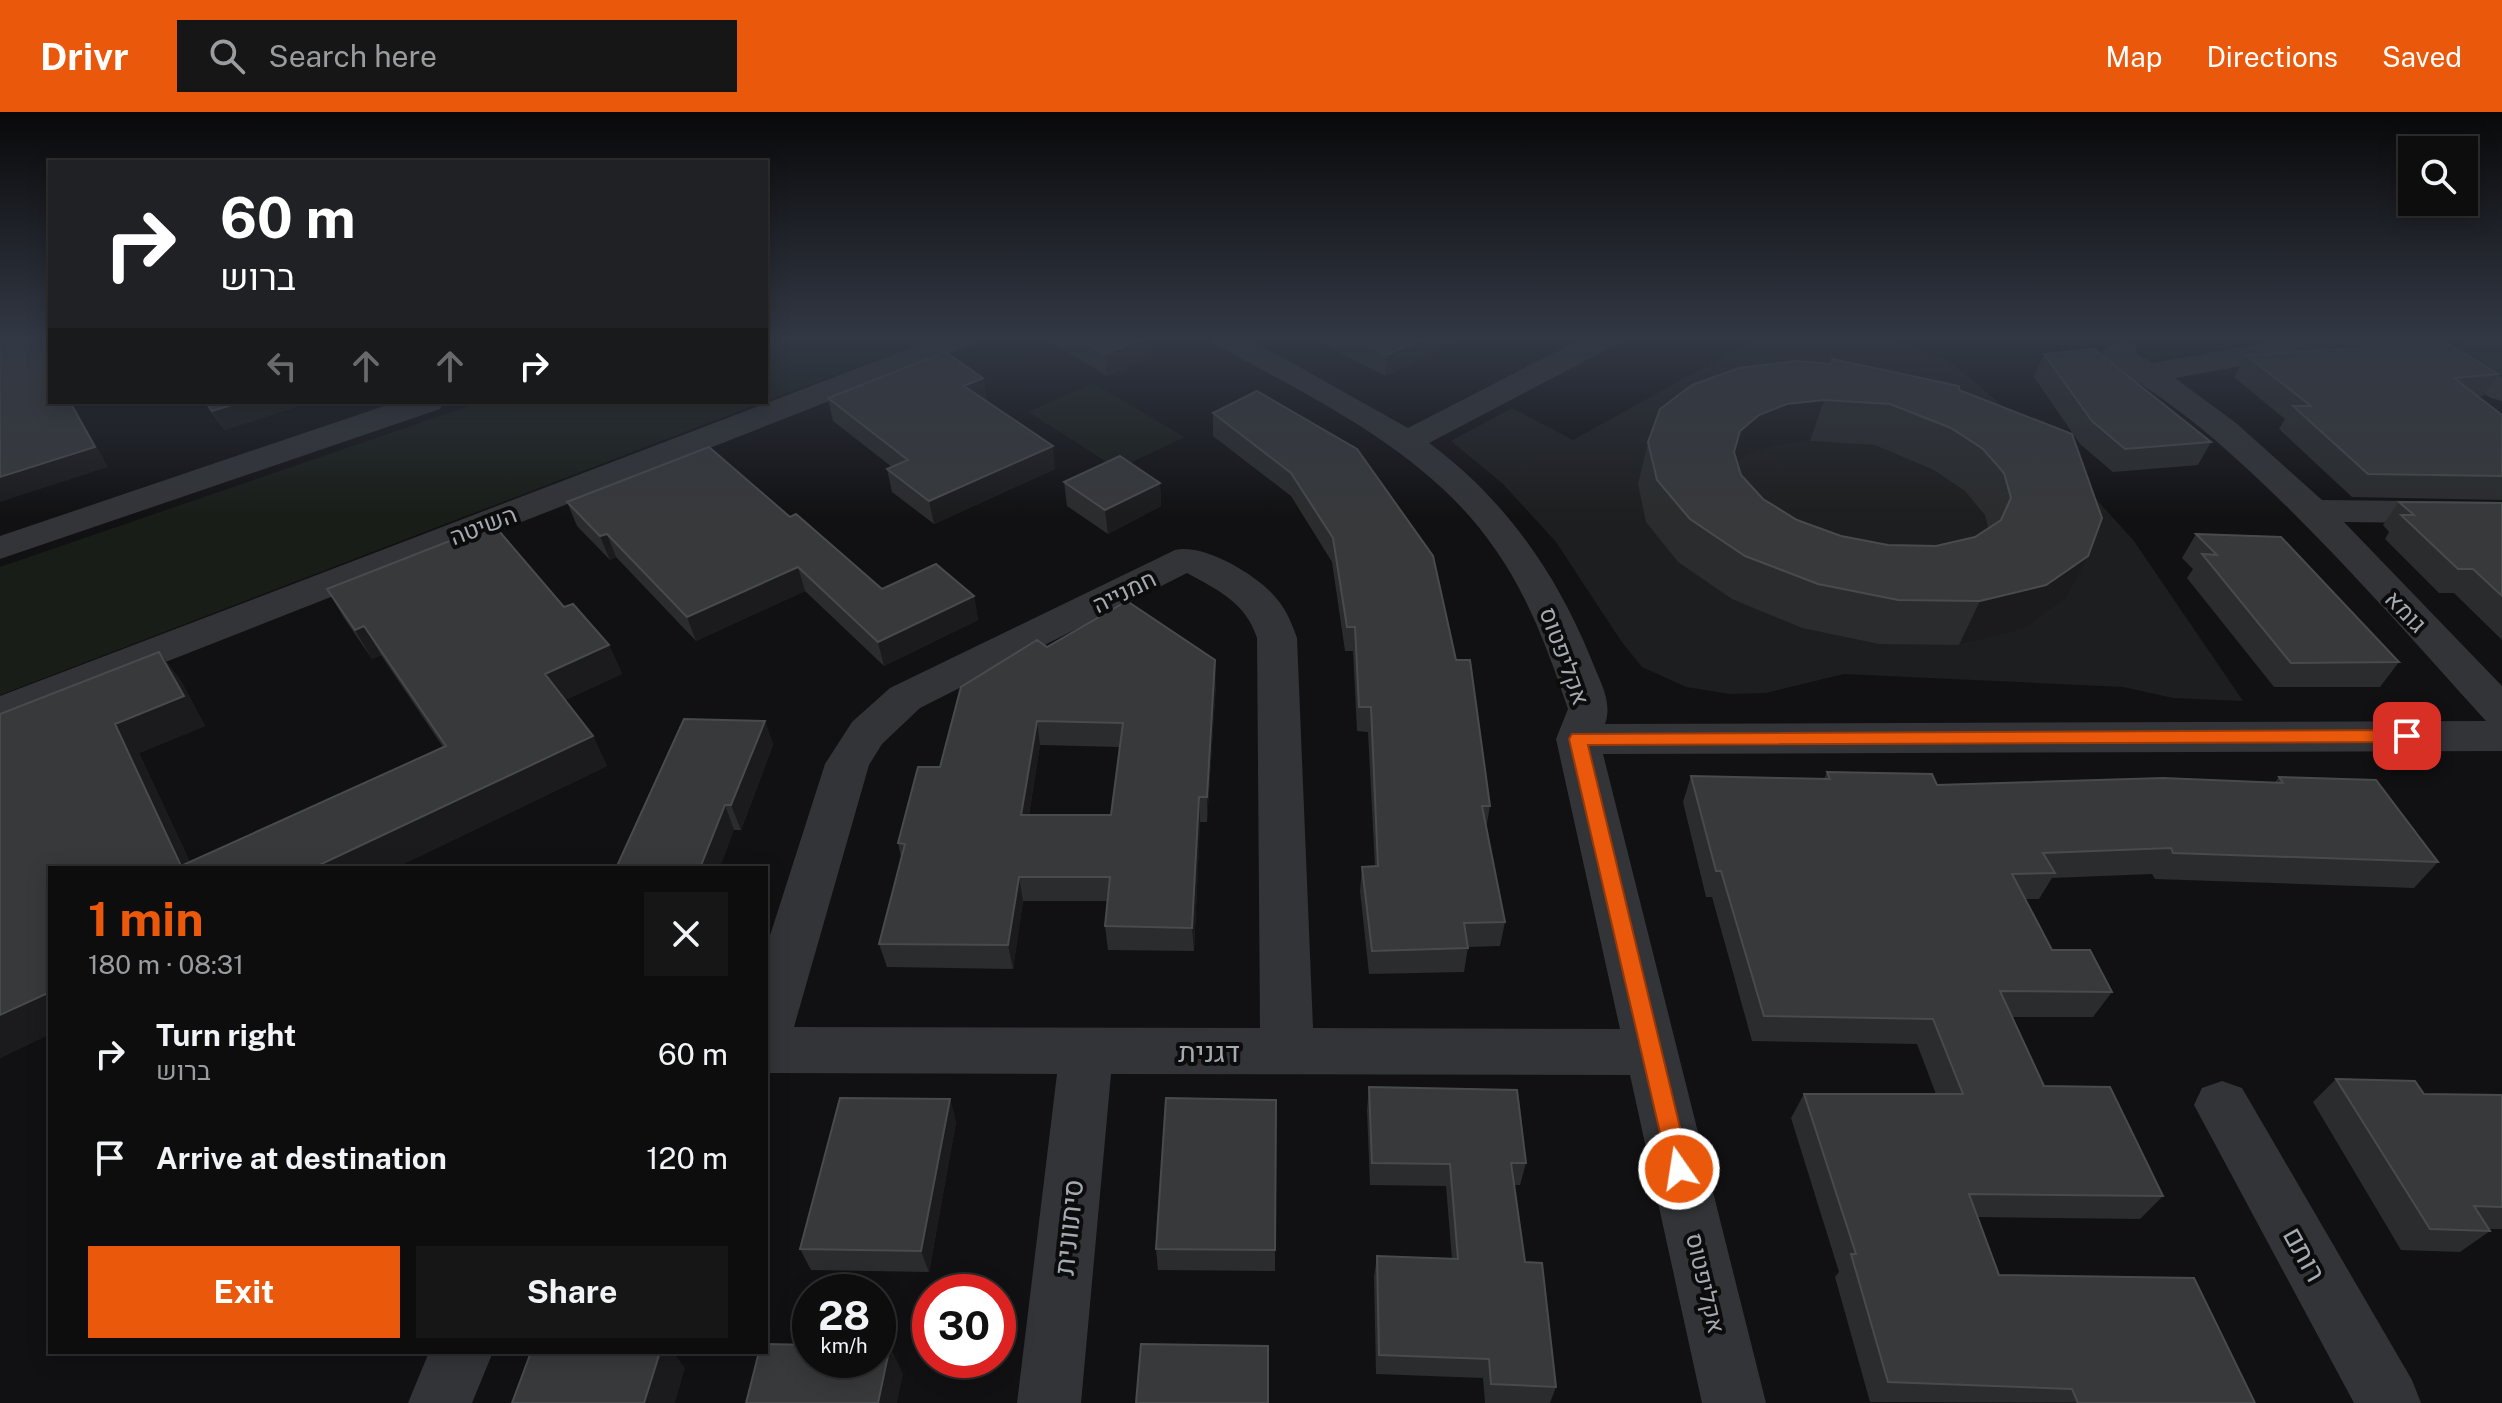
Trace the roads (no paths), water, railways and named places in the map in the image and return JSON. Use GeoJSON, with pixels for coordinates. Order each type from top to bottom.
{"type":"FeatureCollection","features":[{"type":"Feature","properties":{"kind":"street","name":"השיטה"},"geometry":{"type":"LineString","coordinates":[[0,712],[811,397]]}},
{"type":"Feature","properties":{"kind":"street","name":"אקליפטוס"},"geometry":{"type":"LineString","coordinates":[[1328,397],[1406,442],[1475,501],[1516,551],[1537,585],[1574,664],[1589,709],[1578,739],[1734,1403]]}},
{"type":"Feature","properties":{"kind":"street"},"geometry":{"type":"LineString","coordinates":[[1406,442],[1492,397]]}},
{"type":"Feature","properties":{"kind":"street","name":"גומא"},"geometry":{"type":"LineString","coordinates":[[2183,397],[2258,458],[2502,712]]}},
{"type":"Feature","properties":{"kind":"street"},"geometry":{"type":"LineString","coordinates":[[0,548],[422,404]]}},
{"type":"Feature","properties":{"kind":"street"},"geometry":{"type":"LineString","coordinates":[[2310,511],[2502,513]]}},
{"type":"Feature","properties":{"kind":"street","name":"חמנייה"},"geometry":{"type":"LineString","coordinates":[[768,1024],[844,773],[867,733],[905,698],[1188,558],[1258,597],[1272,619],[1277,638],[1287,1051]]}},
{"type":"Feature","properties":{"kind":"street"},"geometry":{"type":"LineString","coordinates":[[1578,739],[2502,736]]}},
{"type":"Feature","properties":{"kind":"street","name":"דגנית"},"geometry":{"type":"LineString","coordinates":[[768,1050],[1651,1052]]}},
{"type":"Feature","properties":{"kind":"street","name":"סיתוונית"},"geometry":{"type":"LineString","coordinates":[[1049,1403],[1086,1051]]}},
{"type":"Feature","properties":{"kind":"street","name":"רותם"},"geometry":{"type":"LineString","coordinates":[[2222,1105],[2389,1403]]}},
{"type":"Feature","properties":{"kind":"street"},"geometry":{"type":"LineString","coordinates":[[440,1403],[460,1354]]}}]}
